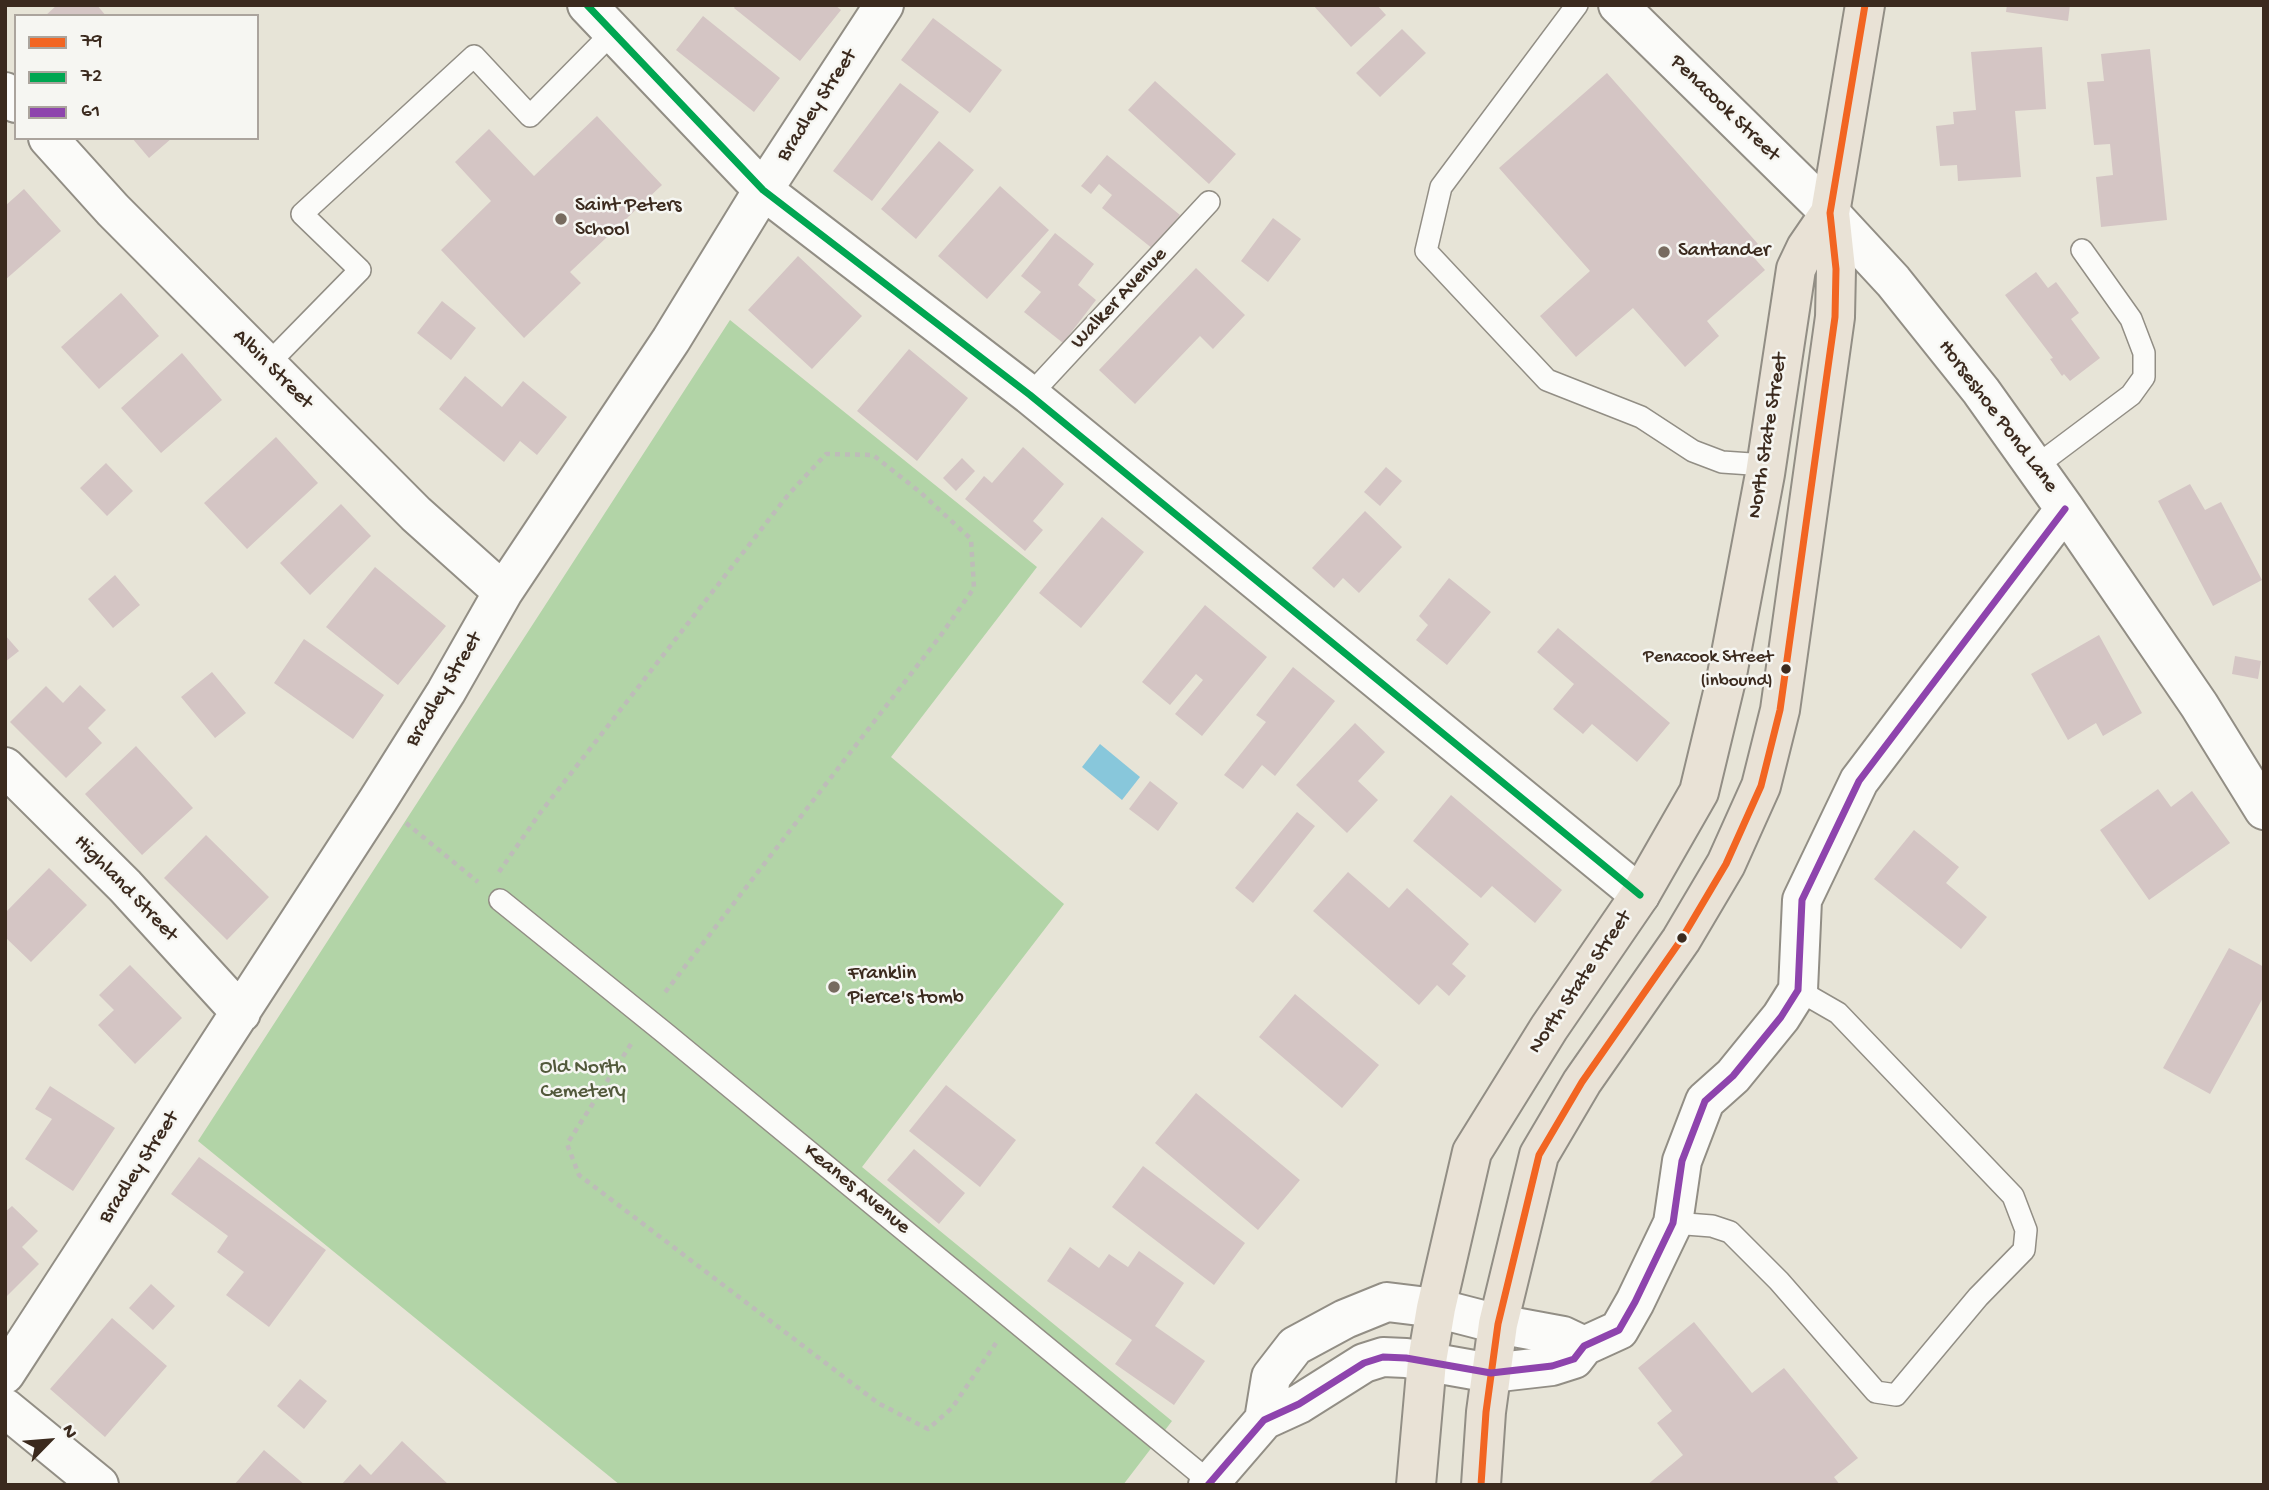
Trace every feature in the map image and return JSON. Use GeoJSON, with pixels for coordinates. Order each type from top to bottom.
{"type":"FeatureCollection","features":[{"type":"Feature","properties":{"kind":"main road","name":"North State Street"},"geometry":{"type":"LineString","coordinates":[[1481,1485],[1486,1412],[1498,1324],[1539,1155],[1582,1082],[1681,940],[1726,864],[1761,786],[1780,710],[1835,317],[1836,268],[1830,213],[1865,5]]}},
{"type":"Feature","properties":{"kind":"main road","name":"North State Street"},"geometry":{"type":"LineString","coordinates":[[1416,1485],[1427,1361],[1436,1308],[1472,1152],[1549,1028],[1640,895],[1699,792],[1726,680],[1766,465],[1796,270],[1806,248],[1830,213]]}},
{"type":"Feature","properties":{"kind":"street"},"geometry":{"type":"LineString","coordinates":[[587,5],[763,190],[1030,395],[1640,895]]}},
{"type":"Feature","properties":{"kind":"street","name":"Bradley Street"},"geometry":{"type":"LineString","coordinates":[[5,1374],[242,1013],[446,692],[503,593],[671,340],[763,190],[884,5]]}},
{"type":"Feature","properties":{"kind":"street","name":"Penacook Street"},"geometry":{"type":"LineString","coordinates":[[1618,5],[1830,213]]}},
{"type":"Feature","properties":{"kind":"street","name":"Albin Street"},"geometry":{"type":"LineString","coordinates":[[50,140],[113,210],[416,514],[503,593]]}},
{"type":"Feature","properties":{"kind":"street","name":"Horseshoe Pond Lane"},"geometry":{"type":"LineString","coordinates":[[1830,213],[1893,281],[1981,391],[2199,705],[2264,810]]}},
{"type":"Feature","properties":{"kind":"street"},"geometry":{"type":"LineString","coordinates":[[1209,1483],[1264,1420],[1299,1404],[1364,1363],[1383,1357],[1427,1361],[1491,1373],[1552,1366],[1574,1359],[1584,1346],[1619,1330],[1635,1303],[1673,1223],[1682,1161],[1705,1101],[1733,1076],[1781,1017],[1798,990],[1802,900],[1859,781],[2065,509]]}},
{"type":"Feature","properties":{"kind":"street","name":"Highland Street"},"geometry":{"type":"LineString","coordinates":[[5,767],[125,886],[242,1013]]}},
{"type":"Feature","properties":{"kind":"street"},"geometry":{"type":"LineString","coordinates":[[1264,1420],[1271,1377],[1295,1346],[1345,1319],[1387,1301],[1436,1308],[1498,1324],[1563,1336],[1584,1346]]}},
{"type":"Feature","properties":{"kind":"street"},"geometry":{"type":"LineString","coordinates":[[5,1408],[99,1485]]}},
{"type":"Feature","properties":{"kind":"lane"},"geometry":{"type":"LineString","coordinates":[[1577,5],[1441,187],[1426,251],[1547,380],[1641,417],[1702,455],[1722,462],[1766,465]]}},
{"type":"Feature","properties":{"kind":"lane"},"geometry":{"type":"LineString","coordinates":[[267,365],[360,270],[302,214],[474,56],[530,116],[613,32]]}},
{"type":"Feature","properties":{"kind":"lane","name":"Walker Avenue"},"geometry":{"type":"LineString","coordinates":[[1030,395],[1209,202]]}},
{"type":"Feature","properties":{"kind":"lane"},"geometry":{"type":"LineString","coordinates":[[2035,467],[2131,395],[2144,377],[2144,353],[2131,319],[2082,250]]}},
{"type":"Feature","properties":{"kind":"lane","name":"Keanes Avenue"},"geometry":{"type":"LineString","coordinates":[[500,900],[1209,1483]]}},
{"type":"Feature","properties":{"kind":"lane"},"geometry":{"type":"LineString","coordinates":[[1673,1223],[1712,1226],[1730,1232],[1779,1280],[1876,1392],[1896,1395],[1978,1297],[2024,1250],[2026,1230],[2013,1196],[1838,1013],[1798,990]]}},
{"type":"Feature","properties":{"kind":"path"},"geometry":{"type":"LineString","coordinates":[[500,900],[496,875],[540,813],[788,495],[826,454],[873,456],[920,492],[971,539],[974,588],[941,635],[669,985],[567,1143],[579,1175],[878,1402],[928,1429],[952,1408],[1013,1320]]}},
{"type":"Feature","properties":{"kind":"path"},"geometry":{"type":"LineString","coordinates":[[378,800],[500,900]]}},
{"type":"Feature","properties":{"kind":"green space","name":"Old North Cemetery"},"geometry":{"type":"Polygon","coordinates":[[[730,320],[1037,567],[891,757],[1064,904],[862,1167],[1172,1421],[1123,1485],[620,1485],[198,1141],[730,320]]]}},
{"type":"Feature","properties":{"kind":"water"},"geometry":{"type":"Polygon","coordinates":[[[1100,744],[1140,777],[1122,800],[1082,767],[1100,744]]]}},
{"type":"Feature","properties":{"kind":"building"},"geometry":{"type":"Polygon","coordinates":[[[57,5],[97,5],[104,14],[47,14],[57,5]]]}},
{"type":"Feature","properties":{"kind":"building"},"geometry":{"type":"Polygon","coordinates":[[[736,5],[835,5],[841,10],[800,61],[734,8],[736,5]]]}},
{"type":"Feature","properties":{"kind":"building"},"geometry":{"type":"Polygon","coordinates":[[[1313,5],[1377,5],[1386,15],[1351,47],[1313,5]]]}},
{"type":"Feature","properties":{"kind":"building"},"geometry":{"type":"Polygon","coordinates":[[[2007,5],[2070,5],[2068,21],[2006,12],[2007,5]]]}},
{"type":"Feature","properties":{"kind":"building"},"geometry":{"type":"Polygon","coordinates":[[[703,16],[780,78],[754,112],[676,50],[703,16]]]}},
{"type":"Feature","properties":{"kind":"building"},"geometry":{"type":"Polygon","coordinates":[[[933,18],[1002,70],[970,113],[901,60],[933,18]]]}},
{"type":"Feature","properties":{"kind":"building"},"geometry":{"type":"Polygon","coordinates":[[[1402,29],[1426,53],[1380,97],[1356,73],[1402,29]]]}},
{"type":"Feature","properties":{"kind":"building"},"geometry":{"type":"Polygon","coordinates":[[[2042,47],[2046,109],[2015,111],[2021,177],[1958,181],[1957,165],[1940,166],[1936,126],[1954,124],[1953,112],[1976,110],[1971,52],[2042,47]]]}},
{"type":"Feature","properties":{"kind":"building"},"geometry":{"type":"Polygon","coordinates":[[[2150,49],[2167,220],[2101,227],[2096,177],[2113,175],[2110,144],[2094,145],[2087,82],[2104,81],[2101,54],[2150,49]]]}},
{"type":"Feature","properties":{"kind":"building"},"geometry":{"type":"Polygon","coordinates":[[[1607,73],[1758,244],[1749,252],[1765,270],[1707,321],[1719,336],[1685,367],[1633,308],[1576,357],[1540,316],[1590,271],[1499,168],[1607,73]]]}},
{"type":"Feature","properties":{"kind":"building"},"geometry":{"type":"Polygon","coordinates":[[[1155,81],[1236,154],[1209,184],[1128,110],[1155,81]]]}},
{"type":"Feature","properties":{"kind":"building"},"geometry":{"type":"Polygon","coordinates":[[[900,83],[939,112],[872,201],[833,171],[900,83]]]}},
{"type":"Feature","properties":{"kind":"building"},"geometry":{"type":"Polygon","coordinates":[[[597,116],[662,185],[570,272],[581,283],[524,338],[441,250],[491,201],[455,162],[489,129],[534,176],[597,116]]]}},
{"type":"Feature","properties":{"kind":"building"},"geometry":{"type":"Polygon","coordinates":[[[134,140],[170,140],[149,158],[134,140]]]}},
{"type":"Feature","properties":{"kind":"building"},"geometry":{"type":"Polygon","coordinates":[[[939,141],[974,170],[916,239],[881,209],[939,141]]]}},
{"type":"Feature","properties":{"kind":"building"},"geometry":{"type":"Polygon","coordinates":[[[1107,155],[1180,215],[1153,249],[1102,208],[1112,195],[1099,184],[1091,194],[1081,186],[1107,155]]]}},
{"type":"Feature","properties":{"kind":"building"},"geometry":{"type":"Polygon","coordinates":[[[1000,186],[1049,230],[987,299],[938,256],[1000,186]]]}},
{"type":"Feature","properties":{"kind":"building"},"geometry":{"type":"Polygon","coordinates":[[[24,189],[61,231],[5,280],[5,206],[24,189]]]}},
{"type":"Feature","properties":{"kind":"building"},"geometry":{"type":"Polygon","coordinates":[[[1273,218],[1301,239],[1268,282],[1241,261],[1273,218]]]}},
{"type":"Feature","properties":{"kind":"building"},"geometry":{"type":"Polygon","coordinates":[[[1055,233],[1094,264],[1078,285],[1096,300],[1063,343],[1024,312],[1041,292],[1021,276],[1055,233]]]}},
{"type":"Feature","properties":{"kind":"building"},"geometry":{"type":"Polygon","coordinates":[[[798,256],[862,316],[812,369],[748,310],[798,256]]]}},
{"type":"Feature","properties":{"kind":"building"},"geometry":{"type":"Polygon","coordinates":[[[1196,268],[1245,315],[1213,349],[1200,336],[1135,404],[1099,370],[1196,268]]]}},
{"type":"Feature","properties":{"kind":"building"},"geometry":{"type":"Polygon","coordinates":[[[2036,272],[2048,288],[2056,282],[2079,313],[2071,319],[2100,358],[2070,381],[2064,374],[2062,376],[2050,359],[2053,358],[2005,295],[2036,272]]]}},
{"type":"Feature","properties":{"kind":"building"},"geometry":{"type":"Polygon","coordinates":[[[121,293],[159,336],[99,389],[61,347],[121,293]]]}},
{"type":"Feature","properties":{"kind":"building"},"geometry":{"type":"Polygon","coordinates":[[[442,301],[476,328],[451,360],[417,333],[442,301]]]}},
{"type":"Feature","properties":{"kind":"building"},"geometry":{"type":"Polygon","coordinates":[[[909,349],[968,398],[917,461],[857,411],[909,349]]]}},
{"type":"Feature","properties":{"kind":"building"},"geometry":{"type":"Polygon","coordinates":[[[182,353],[222,400],[161,453],[121,408],[182,353]]]}},
{"type":"Feature","properties":{"kind":"building"},"geometry":{"type":"Polygon","coordinates":[[[465,376],[502,407],[523,381],[567,417],[537,455],[520,441],[504,462],[439,409],[465,376]]]}},
{"type":"Feature","properties":{"kind":"building"},"geometry":{"type":"Polygon","coordinates":[[[276,437],[318,483],[247,549],[204,503],[276,437]]]}},
{"type":"Feature","properties":{"kind":"building"},"geometry":{"type":"Polygon","coordinates":[[[1023,447],[1064,484],[1033,521],[1043,530],[1025,551],[965,499],[984,476],[992,483],[1023,447]]]}},
{"type":"Feature","properties":{"kind":"building"},"geometry":{"type":"Polygon","coordinates":[[[962,458],[975,471],[956,491],[943,478],[962,458]]]}},
{"type":"Feature","properties":{"kind":"building"},"geometry":{"type":"Polygon","coordinates":[[[106,463],[133,491],[107,516],[80,488],[106,463]]]}},
{"type":"Feature","properties":{"kind":"building"},"geometry":{"type":"Polygon","coordinates":[[[1386,467],[1402,481],[1380,506],[1364,492],[1386,467]]]}},
{"type":"Feature","properties":{"kind":"building"},"geometry":{"type":"Polygon","coordinates":[[[2190,484],[2205,510],[2221,502],[2262,580],[2213,606],[2158,501],[2190,484]]]}},
{"type":"Feature","properties":{"kind":"building"},"geometry":{"type":"Polygon","coordinates":[[[341,504],[371,536],[310,595],[280,563],[341,504]]]}},
{"type":"Feature","properties":{"kind":"building"},"geometry":{"type":"Polygon","coordinates":[[[1365,511],[1402,547],[1359,593],[1343,578],[1334,588],[1312,568],[1365,511]]]}},
{"type":"Feature","properties":{"kind":"building"},"geometry":{"type":"Polygon","coordinates":[[[1102,517],[1144,552],[1081,628],[1039,593],[1102,517]]]}},
{"type":"Feature","properties":{"kind":"building"},"geometry":{"type":"Polygon","coordinates":[[[375,567],[446,626],[398,685],[326,627],[375,567]]]}},
{"type":"Feature","properties":{"kind":"building"},"geometry":{"type":"Polygon","coordinates":[[[115,575],[140,605],[113,628],[88,599],[115,575]]]}},
{"type":"Feature","properties":{"kind":"building"},"geometry":{"type":"Polygon","coordinates":[[[1449,578],[1491,612],[1447,665],[1416,640],[1428,625],[1419,616],[1449,578]]]}},
{"type":"Feature","properties":{"kind":"building"},"geometry":{"type":"Polygon","coordinates":[[[1205,605],[1267,657],[1202,736],[1175,714],[1203,680],[1196,674],[1170,705],[1142,682],[1205,605]]]}},
{"type":"Feature","properties":{"kind":"building"},"geometry":{"type":"Polygon","coordinates":[[[1558,628],[1670,723],[1637,762],[1592,724],[1583,734],[1553,709],[1574,684],[1537,652],[1558,628]]]}},
{"type":"Feature","properties":{"kind":"building"},"geometry":{"type":"Polygon","coordinates":[[[5,635],[19,651],[5,662],[5,635]]]}},
{"type":"Feature","properties":{"kind":"building"},"geometry":{"type":"Polygon","coordinates":[[[2099,635],[2142,713],[2103,736],[2096,723],[2068,740],[2031,674],[2099,635]]]}},
{"type":"Feature","properties":{"kind":"building"},"geometry":{"type":"Polygon","coordinates":[[[304,639],[384,695],[353,739],[274,683],[304,639]]]}},
{"type":"Feature","properties":{"kind":"building"},"geometry":{"type":"Polygon","coordinates":[[[2235,656],[2261,661],[2258,679],[2232,674],[2235,656]]]}},
{"type":"Feature","properties":{"kind":"building"},"geometry":{"type":"Polygon","coordinates":[[[1293,667],[1335,701],[1275,776],[1262,765],[1243,789],[1224,775],[1266,722],[1256,715],[1293,667]]]}},
{"type":"Feature","properties":{"kind":"building"},"geometry":{"type":"Polygon","coordinates":[[[212,672],[246,713],[215,738],[181,697],[212,672]]]}},
{"type":"Feature","properties":{"kind":"building"},"geometry":{"type":"Polygon","coordinates":[[[80,685],[106,710],[88,728],[102,743],[66,778],[10,722],[46,686],[63,703],[80,685]]]}},
{"type":"Feature","properties":{"kind":"building"},"geometry":{"type":"Polygon","coordinates":[[[1355,723],[1385,752],[1358,781],[1378,800],[1347,833],[1296,785],[1355,723]]]}},
{"type":"Feature","properties":{"kind":"building"},"geometry":{"type":"Polygon","coordinates":[[[136,746],[193,808],[142,855],[85,794],[136,746]]]}},
{"type":"Feature","properties":{"kind":"building"},"geometry":{"type":"Polygon","coordinates":[[[1150,781],[1178,803],[1158,831],[1129,809],[1150,781]]]}},
{"type":"Feature","properties":{"kind":"building"},"geometry":{"type":"Polygon","coordinates":[[[2158,789],[2171,807],[2192,791],[2230,843],[2149,900],[2100,830],[2158,789]]]}},
{"type":"Feature","properties":{"kind":"building"},"geometry":{"type":"Polygon","coordinates":[[[1451,795],[1562,890],[1535,923],[1492,886],[1481,898],[1413,841],[1451,795]]]}},
{"type":"Feature","properties":{"kind":"building"},"geometry":{"type":"Polygon","coordinates":[[[1297,812],[1315,826],[1253,903],[1235,888],[1297,812]]]}},
{"type":"Feature","properties":{"kind":"building"},"geometry":{"type":"Polygon","coordinates":[[[1914,830],[1959,867],[1946,883],[1987,917],[1961,949],[1874,879],[1914,830]]]}},
{"type":"Feature","properties":{"kind":"building"},"geometry":{"type":"Polygon","coordinates":[[[206,835],[269,897],[227,940],[164,878],[206,835]]]}},
{"type":"Feature","properties":{"kind":"building"},"geometry":{"type":"Polygon","coordinates":[[[49,868],[87,905],[31,962],[5,937],[5,913],[49,868]]]}},
{"type":"Feature","properties":{"kind":"building"},"geometry":{"type":"Polygon","coordinates":[[[1348,872],[1389,908],[1407,888],[1469,944],[1452,964],[1466,976],[1449,996],[1437,985],[1419,1005],[1313,911],[1348,872]]]}},
{"type":"Feature","properties":{"kind":"building"},"geometry":{"type":"Polygon","coordinates":[[[2229,948],[2264,967],[2264,996],[2210,1094],[2163,1068],[2229,948]]]}},
{"type":"Feature","properties":{"kind":"building"},"geometry":{"type":"Polygon","coordinates":[[[130,965],[182,1018],[135,1064],[98,1025],[114,1010],[99,995],[130,965]]]}},
{"type":"Feature","properties":{"kind":"building"},"geometry":{"type":"Polygon","coordinates":[[[1295,994],[1379,1065],[1342,1108],[1259,1037],[1295,994]]]}},
{"type":"Feature","properties":{"kind":"building"},"geometry":{"type":"Polygon","coordinates":[[[946,1085],[1016,1140],[980,1187],[909,1131],[946,1085]]]}},
{"type":"Feature","properties":{"kind":"building"},"geometry":{"type":"Polygon","coordinates":[[[50,1086],[115,1128],[73,1191],[25,1159],[52,1119],[35,1109],[50,1086]]]}},
{"type":"Feature","properties":{"kind":"building"},"geometry":{"type":"Polygon","coordinates":[[[1196,1093],[1300,1180],[1258,1230],[1155,1143],[1196,1093]]]}},
{"type":"Feature","properties":{"kind":"building"},"geometry":{"type":"Polygon","coordinates":[[[914,1149],[965,1193],[939,1224],[887,1180],[914,1149]]]}},
{"type":"Feature","properties":{"kind":"building"},"geometry":{"type":"Polygon","coordinates":[[[199,1157],[326,1250],[269,1327],[226,1295],[244,1272],[217,1252],[228,1236],[171,1194],[199,1157]]]}},
{"type":"Feature","properties":{"kind":"building"},"geometry":{"type":"Polygon","coordinates":[[[1143,1166],[1245,1243],[1214,1285],[1112,1207],[1143,1166]]]}},
{"type":"Feature","properties":{"kind":"building"},"geometry":{"type":"Polygon","coordinates":[[[12,1206],[38,1231],[22,1247],[39,1264],[5,1298],[5,1212],[12,1206]]]}},
{"type":"Feature","properties":{"kind":"building"},"geometry":{"type":"Polygon","coordinates":[[[1070,1247],[1099,1268],[1109,1254],[1128,1267],[1139,1251],[1184,1283],[1155,1326],[1205,1361],[1174,1405],[1115,1364],[1132,1340],[1047,1281],[1070,1247]]]}},
{"type":"Feature","properties":{"kind":"building"},"geometry":{"type":"Polygon","coordinates":[[[151,1284],[175,1306],[153,1330],[129,1308],[151,1284]]]}},
{"type":"Feature","properties":{"kind":"building"},"geometry":{"type":"Polygon","coordinates":[[[112,1318],[167,1366],[105,1437],[50,1389],[112,1318]]]}},
{"type":"Feature","properties":{"kind":"building"},"geometry":{"type":"Polygon","coordinates":[[[1694,1322],[1752,1393],[1784,1368],[1858,1458],[1834,1477],[1840,1485],[1647,1485],[1683,1455],[1657,1423],[1672,1411],[1638,1368],[1694,1322]]]}},
{"type":"Feature","properties":{"kind":"building"},"geometry":{"type":"Polygon","coordinates":[[[300,1379],[327,1401],[304,1429],[277,1406],[300,1379]]]}},
{"type":"Feature","properties":{"kind":"building"},"geometry":{"type":"Polygon","coordinates":[[[402,1441],[449,1485],[341,1485],[360,1464],[371,1475],[402,1441]]]}},
{"type":"Feature","properties":{"kind":"building"},"geometry":{"type":"Polygon","coordinates":[[[264,1450],[305,1485],[234,1485],[264,1450]]]}},
{"type":"Feature","properties":{"kind":"transit line","name":"72"},"geometry":{"type":"LineString","coordinates":[[587,5],[763,190],[1030,395],[1640,895]]}},
{"type":"Feature","properties":{"kind":"transit line","name":"79"},"geometry":{"type":"LineString","coordinates":[[1481,1485],[1486,1412],[1498,1324],[1539,1155],[1582,1082],[1681,940],[1726,864],[1761,786],[1780,710],[1835,317],[1836,269],[1830,213],[1865,5]]}},
{"type":"Feature","properties":{"kind":"transit line","name":"61"},"geometry":{"type":"LineString","coordinates":[[1208,1485],[1264,1420],[1299,1404],[1364,1363],[1383,1357],[1406,1358],[1491,1373],[1552,1366],[1574,1359],[1584,1346],[1619,1330],[1673,1223],[1682,1161],[1705,1101],[1733,1076],[1781,1017],[1798,990],[1802,900],[1859,781],[2065,509]]}},
{"type":"Feature","properties":{"kind":"place","name":"Saint Peters School"},"geometry":{"type":"Point","coordinates":[561,219]}},
{"type":"Feature","properties":{"kind":"place","name":"Santander"},"geometry":{"type":"Point","coordinates":[1664,252]}},
{"type":"Feature","properties":{"kind":"place","name":"Penacook Street (inbound)"},"geometry":{"type":"Point","coordinates":[1786,669]}},
{"type":"Feature","properties":{"kind":"place","name":"Franklin Pierce's tomb"},"geometry":{"type":"Point","coordinates":[834,987]}}]}
